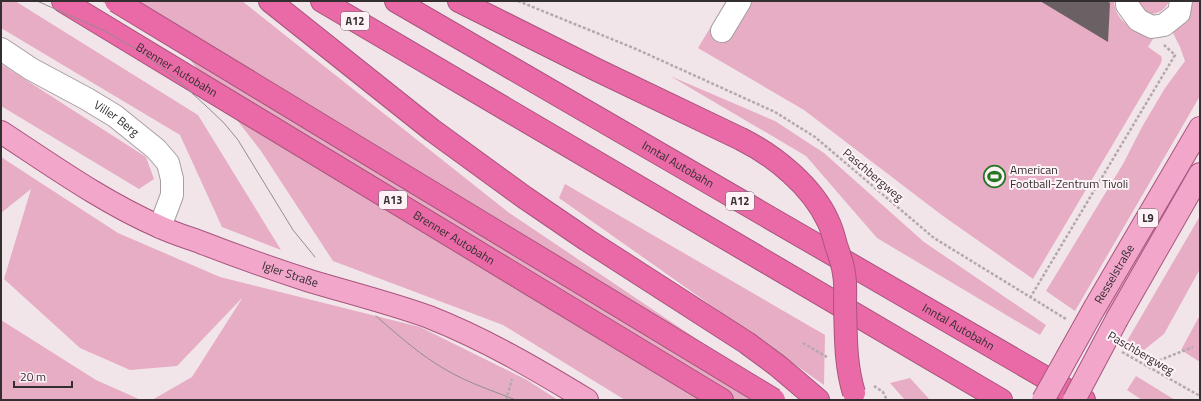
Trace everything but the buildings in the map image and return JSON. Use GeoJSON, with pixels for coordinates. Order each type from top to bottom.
{"type":"FeatureCollection","features":[{"type":"Feature","properties":{"kind":"highway","name":"Brenner Autobahn"},"geometry":{"type":"LineString","coordinates":[[63,1],[722,400]]}},
{"type":"Feature","properties":{"kind":"highway","name":"A13"},"geometry":{"type":"LineString","coordinates":[[116,1],[774,400]]}},
{"type":"Feature","properties":{"kind":"highway"},"geometry":{"type":"LineString","coordinates":[[270,1],[432,130],[524,197],[587,240],[747,343],[778,366],[818,400]]}},
{"type":"Feature","properties":{"kind":"highway","name":"A12"},"geometry":{"type":"LineString","coordinates":[[322,1],[1001,400]]}},
{"type":"Feature","properties":{"kind":"highway","name":"Inntal Autobahn"},"geometry":{"type":"LineString","coordinates":[[396,1],[1084,400]]}},
{"type":"Feature","properties":{"kind":"highway"},"geometry":{"type":"LineString","coordinates":[[459,1],[597,70],[757,147],[780,163],[798,180],[814,198],[828,221],[838,250],[844,275],[846,350],[849,377],[856,396]]}},
{"type":"Feature","properties":{"kind":"main road","name":"Resselstraße"},"geometry":{"type":"LineString","coordinates":[[1043,400],[1095,307],[1200,128]]}},
{"type":"Feature","properties":{"kind":"main road","name":"Igler Straße"},"geometry":{"type":"LineString","coordinates":[[1,132],[69,178],[108,201],[160,227],[226,252],[303,278],[398,306],[430,318],[461,331],[520,360],[587,400]]}},
{"type":"Feature","properties":{"kind":"main road","name":"Resselstraße"},"geometry":{"type":"LineString","coordinates":[[1074,400],[1116,319],[1200,174]]}},
{"type":"Feature","properties":{"kind":"lane"},"geometry":{"type":"LineString","coordinates":[[722,31],[740,1]]}},
{"type":"Feature","properties":{"kind":"lane"},"geometry":{"type":"LineString","coordinates":[[1127,1],[1127,5],[1138,20],[1152,27],[1164,26],[1179,13],[1181,1]]}},
{"type":"Feature","properties":{"kind":"lane","name":"Viller Berg"},"geometry":{"type":"LineString","coordinates":[[1,49],[31,69],[115,116],[156,149],[168,163],[172,179],[172,195],[160,227]]}},
{"type":"Feature","properties":{"kind":"path","name":"Paschbergweg"},"geometry":{"type":"LineString","coordinates":[[518,1],[636,49],[775,112],[815,137],[934,238],[1071,322]]}},
{"type":"Feature","properties":{"kind":"path"},"geometry":{"type":"LineString","coordinates":[[1030,298],[1176,55],[1163,45],[1164,26]]}},
{"type":"Feature","properties":{"kind":"path"},"geometry":{"type":"LineString","coordinates":[[1145,366],[1193,348]]}},
{"type":"Feature","properties":{"kind":"path","name":"Paschbergweg"},"geometry":{"type":"LineString","coordinates":[[1118,350],[1200,396]]}},
{"type":"Feature","properties":{"kind":"path"},"geometry":{"type":"LineString","coordinates":[[506,400],[507,396]]}},
{"type":"Feature","properties":{"kind":"shaded area"},"geometry":{"type":"Polygon","coordinates":[[[1,1],[15,1],[198,115],[281,250],[222,227],[180,135],[1,28],[1,1]]]}},
{"type":"Feature","properties":{"kind":"shaded area"},"geometry":{"type":"Polygon","coordinates":[[[101,1],[242,1],[508,212],[787,400],[625,400],[503,325],[333,261],[261,151],[188,57],[101,1]]]}},
{"type":"Feature","properties":{"kind":"shaded area","name":"American Football-Zentrum Tivoli"},"geometry":{"type":"Polygon","coordinates":[[[726,1],[1114,1],[1115,9],[1122,20],[1134,29],[1154,37],[1148,47],[1161,56],[1162,59],[1033,279],[943,216],[804,110],[698,48],[726,1]]]}},
{"type":"Feature","properties":{"kind":"shaded area"},"geometry":{"type":"Polygon","coordinates":[[[1137,1],[1169,1],[1161,11],[1149,14],[1139,7],[1137,1]]]}},
{"type":"Feature","properties":{"kind":"shaded area"},"geometry":{"type":"Polygon","coordinates":[[[1193,1],[1200,1],[1200,96],[1075,311],[1046,291],[1123,164],[1142,127],[1165,88],[1185,61],[1172,31],[1187,14],[1193,1]]]}},
{"type":"Feature","properties":{"kind":"shaded area"},"geometry":{"type":"Polygon","coordinates":[[[1,64],[146,157],[154,179],[139,189],[1,106],[1,64]]]}},
{"type":"Feature","properties":{"kind":"shaded area"},"geometry":{"type":"Polygon","coordinates":[[[670,76],[775,121],[824,153],[924,242],[1046,325],[1040,335],[877,238],[806,156],[670,76]]]}},
{"type":"Feature","properties":{"kind":"shaded area"},"geometry":{"type":"Polygon","coordinates":[[[1200,143],[1200,151],[1107,314],[1102,311],[1200,143]]]}},
{"type":"Feature","properties":{"kind":"shaded area"},"geometry":{"type":"Polygon","coordinates":[[[1,157],[118,233],[220,277],[420,327],[527,380],[558,400],[152,400],[192,377],[243,297],[177,366],[130,370],[80,348],[4,279],[31,189],[1,213],[1,157]]]}},
{"type":"Feature","properties":{"kind":"shaded area"},"geometry":{"type":"Polygon","coordinates":[[[565,184],[825,335],[824,385],[559,198],[565,184]]]}},
{"type":"Feature","properties":{"kind":"shaded area"},"geometry":{"type":"Polygon","coordinates":[[[1200,216],[1200,269],[1164,334],[1144,350],[1127,341],[1200,216]]]}},
{"type":"Feature","properties":{"kind":"shaded area"},"geometry":{"type":"Polygon","coordinates":[[[1200,315],[1200,362],[1181,350],[1200,315]]]}},
{"type":"Feature","properties":{"kind":"shaded area"},"geometry":{"type":"Polygon","coordinates":[[[1,320],[96,380],[141,400],[1,400],[1,320]]]}},
{"type":"Feature","properties":{"kind":"shaded area"},"geometry":{"type":"Polygon","coordinates":[[[1136,376],[1175,400],[1142,400],[1127,390],[1136,376]]]}},
{"type":"Feature","properties":{"kind":"shaded area"},"geometry":{"type":"Polygon","coordinates":[[[910,378],[930,400],[905,400],[890,383],[910,378]]]}},
{"type":"Feature","properties":{"kind":"tram line"},"geometry":{"type":"LineString","coordinates":[[37,1],[103,30],[143,53],[182,84],[205,105],[224,123],[238,140],[293,230],[315,257]]}},
{"type":"Feature","properties":{"kind":"tram line"},"geometry":{"type":"LineString","coordinates":[[376,316],[410,345],[438,365],[481,387],[516,400]]}},
{"type":"Feature","properties":{"kind":"place","name":"American Football-Zentrum Tivoli"},"geometry":{"type":"Point","coordinates":[994,177]}}]}
